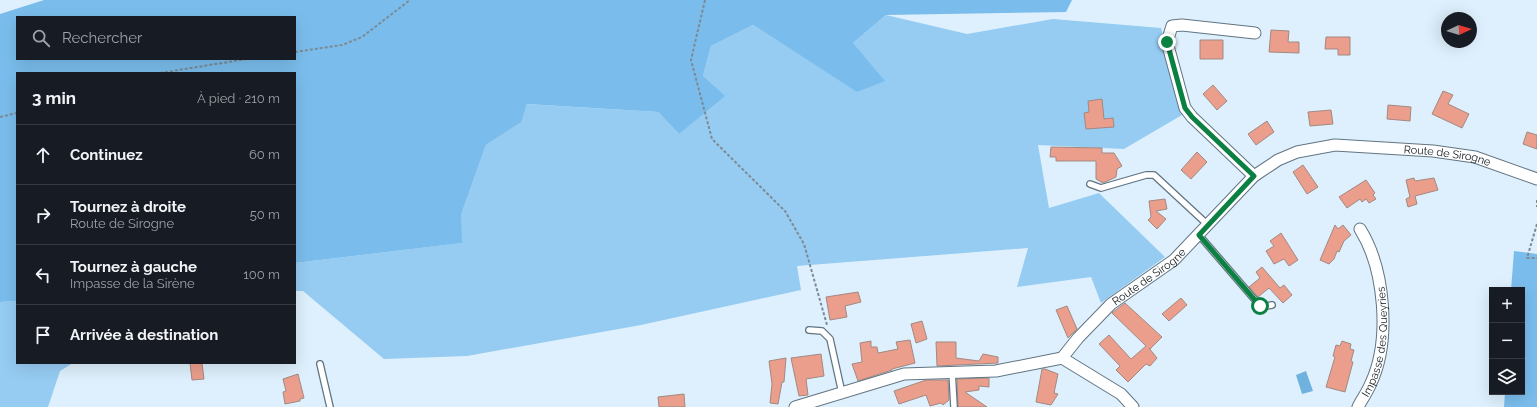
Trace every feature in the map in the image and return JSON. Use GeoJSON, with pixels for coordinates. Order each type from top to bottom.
{"type":"FeatureCollection","features":[{"type":"Feature","properties":{"kind":"street"},"geometry":{"type":"LineString","coordinates":[[1254,176],[1192,117],[1185,108],[1167,42],[1172,26],[1182,25],[1255,33]]}},
{"type":"Feature","properties":{"kind":"street","name":"Route de Sirogne"},"geometry":{"type":"LineString","coordinates":[[1062,358],[1078,338],[1111,304],[1174,260],[1209,225],[1254,176],[1272,163],[1297,152],[1336,146],[1433,151],[1475,157],[1537,179]]}},
{"type":"Feature","properties":{"kind":"street","name":"Impasse des Queyries"},"geometry":{"type":"LineString","coordinates":[[1358,407],[1372,382],[1379,354],[1383,318],[1379,283],[1368,242],[1360,229]]}},
{"type":"Feature","properties":{"kind":"street"},"geometry":{"type":"LineString","coordinates":[[794,407],[904,374],[952,371],[996,371],[1062,358],[1121,394],[1133,407]]}},
{"type":"Feature","properties":{"kind":"lane"},"geometry":{"type":"LineString","coordinates":[[1090,184],[1101,188],[1146,175],[1154,175],[1209,225]]}},
{"type":"Feature","properties":{"kind":"lane"},"geometry":{"type":"LineString","coordinates":[[1199,235],[1260,306],[1272,305]]}},
{"type":"Feature","properties":{"kind":"lane"},"geometry":{"type":"LineString","coordinates":[[809,330],[822,331],[830,339],[842,393]]}},
{"type":"Feature","properties":{"kind":"lane"},"geometry":{"type":"LineString","coordinates":[[320,364],[330,407]]}},
{"type":"Feature","properties":{"kind":"lane"},"geometry":{"type":"LineString","coordinates":[[952,371],[954,407]]}},
{"type":"Feature","properties":{"kind":"path"},"geometry":{"type":"LineString","coordinates":[[296,52],[342,45],[362,37],[410,0]]}},
{"type":"Feature","properties":{"kind":"path"},"geometry":{"type":"LineString","coordinates":[[705,0],[690,60],[712,139],[785,211],[804,244],[830,339]]}},
{"type":"Feature","properties":{"kind":"path"},"geometry":{"type":"LineString","coordinates":[[166,72],[240,60]]}},
{"type":"Feature","properties":{"kind":"path"},"geometry":{"type":"LineString","coordinates":[[0,117],[16,113]]}},
{"type":"Feature","properties":{"kind":"path"},"geometry":{"type":"LineString","coordinates":[[1537,200],[1537,207]]}},
{"type":"Feature","properties":{"kind":"path"},"geometry":{"type":"LineString","coordinates":[[1537,224],[1527,258],[1537,258]]}},
{"type":"Feature","properties":{"kind":"shaded area"},"geometry":{"type":"Polygon","coordinates":[[[44,0],[1072,0],[1066,12],[886,15],[853,43],[885,81],[857,92],[753,25],[711,46],[703,76],[725,96],[679,134],[658,112],[527,104],[521,122],[486,145],[461,215],[462,243],[296,263],[296,72],[16,72],[16,301],[0,302],[0,14],[44,0]]]}},
{"type":"Feature","properties":{"kind":"shaded area"},"geometry":{"type":"Polygon","coordinates":[[[886,15],[967,34],[1053,19],[1161,28],[1182,115],[1124,149],[1038,145],[1049,208],[1099,193],[1165,257],[1101,303],[1091,277],[1017,287],[1028,248],[797,266],[801,290],[641,325],[467,356],[384,359],[303,291],[296,291],[296,263],[461,243],[461,215],[486,145],[520,122],[527,104],[658,112],[679,134],[703,76],[711,46],[753,25],[858,92],[853,43],[886,15]]]}},
{"type":"Feature","properties":{"kind":"shaded area"},"geometry":{"type":"Polygon","coordinates":[[[1514,251],[1537,254],[1537,407],[1504,407],[1505,395],[1525,395],[1525,287],[1511,287],[1514,251]]]}},
{"type":"Feature","properties":{"kind":"shaded area"},"geometry":{"type":"Polygon","coordinates":[[[16,301],[16,364],[71,364],[60,371],[48,407],[0,407],[0,302],[16,301]]]}},
{"type":"Feature","properties":{"kind":"shaded area"},"geometry":{"type":"Polygon","coordinates":[[[1306,371],[1313,391],[1302,394],[1296,375],[1306,371]]]}},
{"type":"Feature","properties":{"kind":"building"},"geometry":{"type":"Polygon","coordinates":[[[1271,30],[1289,31],[1288,42],[1299,42],[1299,53],[1269,52],[1271,30]]]}},
{"type":"Feature","properties":{"kind":"building"},"geometry":{"type":"Polygon","coordinates":[[[1326,37],[1350,37],[1350,55],[1338,55],[1338,49],[1325,49],[1326,37]]]}},
{"type":"Feature","properties":{"kind":"building"},"geometry":{"type":"Polygon","coordinates":[[[1200,40],[1223,40],[1223,59],[1200,59],[1200,40]]]}},
{"type":"Feature","properties":{"kind":"building"},"geometry":{"type":"Polygon","coordinates":[[[1213,85],[1227,101],[1217,110],[1203,94],[1213,85]]]}},
{"type":"Feature","properties":{"kind":"building"},"geometry":{"type":"Polygon","coordinates":[[[1443,91],[1453,95],[1448,104],[1469,114],[1462,128],[1432,114],[1443,91]]]}},
{"type":"Feature","properties":{"kind":"building"},"geometry":{"type":"Polygon","coordinates":[[[1102,99],[1104,119],[1113,118],[1114,127],[1086,129],[1084,113],[1089,112],[1088,101],[1102,99]]]}},
{"type":"Feature","properties":{"kind":"building"},"geometry":{"type":"Polygon","coordinates":[[[1388,105],[1411,107],[1410,121],[1387,119],[1388,105]]]}},
{"type":"Feature","properties":{"kind":"building"},"geometry":{"type":"Polygon","coordinates":[[[1331,110],[1333,124],[1310,126],[1308,112],[1331,110]]]}},
{"type":"Feature","properties":{"kind":"building"},"geometry":{"type":"Polygon","coordinates":[[[1267,121],[1274,132],[1256,145],[1248,134],[1267,121]]]}},
{"type":"Feature","properties":{"kind":"building"},"geometry":{"type":"Polygon","coordinates":[[[1527,132],[1537,135],[1537,149],[1523,144],[1527,132]]]}},
{"type":"Feature","properties":{"kind":"building"},"geometry":{"type":"Polygon","coordinates":[[[1051,147],[1102,148],[1102,153],[1114,153],[1122,166],[1117,169],[1116,177],[1103,183],[1096,179],[1096,161],[1056,161],[1056,157],[1050,157],[1051,147]]]}},
{"type":"Feature","properties":{"kind":"building"},"geometry":{"type":"Polygon","coordinates":[[[1197,152],[1207,162],[1191,179],[1181,170],[1197,152]]]}},
{"type":"Feature","properties":{"kind":"building"},"geometry":{"type":"Polygon","coordinates":[[[1303,165],[1318,187],[1307,194],[1293,172],[1303,165]]]}},
{"type":"Feature","properties":{"kind":"building"},"geometry":{"type":"Polygon","coordinates":[[[1414,178],[1415,181],[1434,178],[1438,190],[1415,196],[1417,204],[1408,207],[1406,199],[1410,197],[1406,180],[1414,178]]]}},
{"type":"Feature","properties":{"kind":"building"},"geometry":{"type":"Polygon","coordinates":[[[1366,180],[1375,193],[1373,195],[1376,199],[1369,203],[1366,199],[1362,202],[1360,199],[1347,208],[1339,197],[1366,180]]]}},
{"type":"Feature","properties":{"kind":"building"},"geometry":{"type":"Polygon","coordinates":[[[1165,199],[1167,209],[1156,211],[1166,219],[1157,229],[1148,220],[1151,217],[1149,201],[1165,199]]]}},
{"type":"Feature","properties":{"kind":"building"},"geometry":{"type":"Polygon","coordinates":[[[1335,225],[1338,229],[1343,225],[1351,235],[1344,241],[1339,252],[1337,251],[1334,259],[1329,264],[1320,260],[1335,225]]]}},
{"type":"Feature","properties":{"kind":"building"},"geometry":{"type":"Polygon","coordinates":[[[1281,233],[1298,260],[1289,266],[1284,259],[1274,264],[1266,251],[1274,246],[1270,241],[1281,233]]]}},
{"type":"Feature","properties":{"kind":"building"},"geometry":{"type":"Polygon","coordinates":[[[1262,267],[1280,288],[1284,285],[1292,295],[1283,303],[1269,288],[1258,297],[1249,287],[1260,278],[1256,272],[1262,267]]]}},
{"type":"Feature","properties":{"kind":"building"},"geometry":{"type":"Polygon","coordinates":[[[858,292],[861,302],[845,306],[847,317],[830,320],[826,297],[858,292]]]}},
{"type":"Feature","properties":{"kind":"building"},"geometry":{"type":"Polygon","coordinates":[[[1181,298],[1187,305],[1169,321],[1162,314],[1181,298]]]}},
{"type":"Feature","properties":{"kind":"building"},"geometry":{"type":"Polygon","coordinates":[[[1125,303],[1162,337],[1150,349],[1149,348],[1157,358],[1150,366],[1146,364],[1128,382],[1116,370],[1120,366],[1099,344],[1109,335],[1131,359],[1146,346],[1112,313],[1125,303]]]}},
{"type":"Feature","properties":{"kind":"building"},"geometry":{"type":"Polygon","coordinates":[[[1067,306],[1077,329],[1068,338],[1056,310],[1067,306]]]}},
{"type":"Feature","properties":{"kind":"building"},"geometry":{"type":"Polygon","coordinates":[[[922,321],[927,339],[916,343],[911,324],[922,321]]]}},
{"type":"Feature","properties":{"kind":"building"},"geometry":{"type":"Polygon","coordinates":[[[910,340],[915,363],[892,369],[858,381],[852,364],[862,362],[860,343],[871,341],[871,347],[877,347],[878,353],[898,349],[896,342],[910,340]]]}},
{"type":"Feature","properties":{"kind":"building"},"geometry":{"type":"Polygon","coordinates":[[[1342,341],[1351,344],[1350,349],[1354,350],[1351,361],[1353,362],[1345,392],[1326,387],[1335,357],[1333,356],[1336,345],[1340,346],[1342,341]]]}},
{"type":"Feature","properties":{"kind":"building"},"geometry":{"type":"Polygon","coordinates":[[[936,342],[956,342],[956,358],[979,361],[983,354],[998,357],[998,363],[937,366],[936,342]]]}},
{"type":"Feature","properties":{"kind":"building"},"geometry":{"type":"Polygon","coordinates":[[[821,354],[824,376],[806,379],[808,395],[799,396],[791,358],[821,354]]]}},
{"type":"Feature","properties":{"kind":"building"},"geometry":{"type":"Polygon","coordinates":[[[786,358],[784,382],[782,382],[778,404],[770,403],[772,384],[769,361],[786,358]]]}},
{"type":"Feature","properties":{"kind":"building"},"geometry":{"type":"Polygon","coordinates":[[[190,364],[202,364],[204,379],[192,380],[190,364]]]}},
{"type":"Feature","properties":{"kind":"building"},"geometry":{"type":"Polygon","coordinates":[[[1042,369],[1058,374],[1054,393],[1058,394],[1051,405],[1036,402],[1042,369]]]}},
{"type":"Feature","properties":{"kind":"building"},"geometry":{"type":"Polygon","coordinates":[[[298,374],[304,398],[300,399],[300,401],[285,404],[283,392],[286,391],[283,379],[298,374]]]}},
{"type":"Feature","properties":{"kind":"building"},"geometry":{"type":"Polygon","coordinates":[[[989,378],[989,387],[979,386],[979,390],[965,392],[987,407],[958,407],[957,379],[989,378]]]}},
{"type":"Feature","properties":{"kind":"building"},"geometry":{"type":"Polygon","coordinates":[[[926,380],[948,380],[949,400],[943,405],[941,403],[930,406],[926,395],[899,404],[894,391],[926,380]]]}},
{"type":"Feature","properties":{"kind":"building"},"geometry":{"type":"Polygon","coordinates":[[[684,394],[685,407],[659,407],[658,397],[684,394]]]}},
{"type":"Feature","properties":{"kind":"route"},"geometry":{"type":"LineString","coordinates":[[1167,42],[1185,108],[1192,117],[1254,176],[1199,235],[1260,306]]}}]}
